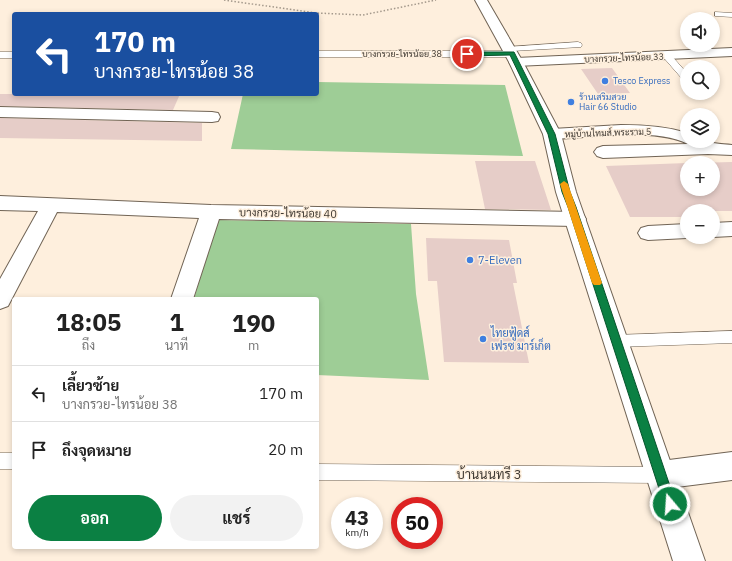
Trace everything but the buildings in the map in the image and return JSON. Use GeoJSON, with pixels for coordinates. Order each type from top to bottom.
{"type":"FeatureCollection","features":[{"type":"Feature","properties":{"kind":"street"},"geometry":{"type":"LineString","coordinates":[[481,0],[513,55],[552,134],[566,192],[689,561]]}},
{"type":"Feature","properties":{"kind":"street","name":"บางกรวย-ไทรน้อย 33"},"geometry":{"type":"LineString","coordinates":[[513,55],[667,56],[732,52]]}},
{"type":"Feature","properties":{"kind":"street"},"geometry":{"type":"LineString","coordinates":[[0,112],[212,117]]}},
{"type":"Feature","properties":{"kind":"street","name":"หมู่บ้านไทมส์ พระราม 5"},"geometry":{"type":"LineString","coordinates":[[552,134],[645,130],[680,136]]}},
{"type":"Feature","properties":{"kind":"street"},"geometry":{"type":"LineString","coordinates":[[603,152],[680,146]]}},
{"type":"Feature","properties":{"kind":"street"},"geometry":{"type":"LineString","coordinates":[[720,148],[732,150]]}},
{"type":"Feature","properties":{"kind":"street","name":"บางกรวย-ไทรน้อย 40"},"geometry":{"type":"LineString","coordinates":[[0,203],[52,204],[211,212],[576,219]]}},
{"type":"Feature","properties":{"kind":"street"},"geometry":{"type":"LineString","coordinates":[[0,300],[52,204]]}},
{"type":"Feature","properties":{"kind":"street"},"geometry":{"type":"LineString","coordinates":[[183,297],[211,212]]}},
{"type":"Feature","properties":{"kind":"street"},"geometry":{"type":"LineString","coordinates":[[720,230],[732,229]]}},
{"type":"Feature","properties":{"kind":"street"},"geometry":{"type":"LineString","coordinates":[[648,233],[680,231]]}},
{"type":"Feature","properties":{"kind":"street"},"geometry":{"type":"LineString","coordinates":[[661,475],[732,466]]}},
{"type":"Feature","properties":{"kind":"lane"},"geometry":{"type":"LineString","coordinates":[[720,14],[732,15]]}},
{"type":"Feature","properties":{"kind":"lane","name":"บางกรวย-ไทรน้อย 38"},"geometry":{"type":"LineString","coordinates":[[319,54],[513,55],[578,45]]}},
{"type":"Feature","properties":{"kind":"lane"},"geometry":{"type":"LineString","coordinates":[[0,55],[12,55]]}},
{"type":"Feature","properties":{"kind":"lane"},"geometry":{"type":"LineString","coordinates":[[667,56],[680,71]]}},
{"type":"Feature","properties":{"kind":"lane"},"geometry":{"type":"LineString","coordinates":[[616,341],[732,337]]}},
{"type":"Feature","properties":{"kind":"lane"},"geometry":{"type":"LineString","coordinates":[[0,461],[12,461]]}},
{"type":"Feature","properties":{"kind":"lane","name":"บ้านนนทรี 3"},"geometry":{"type":"LineString","coordinates":[[319,472],[661,475]]}},
{"type":"Feature","properties":{"kind":"path"},"geometry":{"type":"LineString","coordinates":[[224,0],[309,12]]}},
{"type":"Feature","properties":{"kind":"path"},"geometry":{"type":"LineString","coordinates":[[319,13],[363,15],[436,0]]}},
{"type":"Feature","properties":{"kind":"green space"},"geometry":{"type":"Polygon","coordinates":[[[319,82],[505,85],[523,156],[231,149],[243,96],[319,96],[319,82]]]}},
{"type":"Feature","properties":{"kind":"green space"},"geometry":{"type":"Polygon","coordinates":[[[217,220],[411,224],[416,294],[429,380],[319,375],[319,297],[195,297],[217,220]]]}},
{"type":"Feature","properties":{"kind":"slow traffic"},"geometry":{"type":"LineString","coordinates":[[564,184],[597,283]]}},
{"type":"Feature","properties":{"kind":"place","name":"Tesco Express"},"geometry":{"type":"Point","coordinates":[605,81]}},
{"type":"Feature","properties":{"kind":"place","name":"ร้านเสริมสวย Hair 66 Studio"},"geometry":{"type":"Point","coordinates":[571,102]}},
{"type":"Feature","properties":{"kind":"place","name":"7-Eleven"},"geometry":{"type":"Point","coordinates":[470,260]}},
{"type":"Feature","properties":{"kind":"place","name":"ไทยฟู้ดส์ เฟรซ มาร์เก็ต"},"geometry":{"type":"Point","coordinates":[483,339]}},
{"type":"Feature","properties":{"kind":"route"},"geometry":{"type":"LineString","coordinates":[[467,54],[512,54],[536,106],[552,134],[566,192],[670,504]]}}]}
